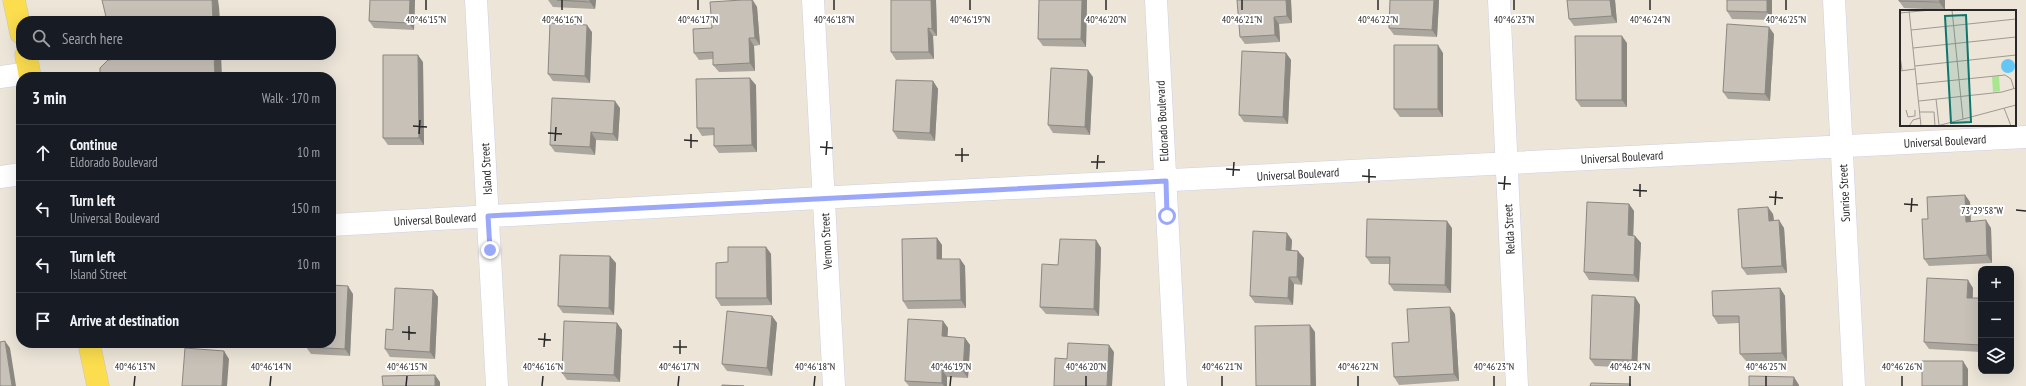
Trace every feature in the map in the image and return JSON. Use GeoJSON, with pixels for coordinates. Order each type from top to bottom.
{"type":"FeatureCollection","features":[{"type":"Feature","properties":{"kind":"main road"},"geometry":{"type":"LineString","coordinates":[[14,0],[17,16]]}},
{"type":"Feature","properties":{"kind":"main road"},"geometry":{"type":"LineString","coordinates":[[90,348],[98,386]]}},
{"type":"Feature","properties":{"kind":"street","name":"Island Street"},"geometry":{"type":"LineString","coordinates":[[476,0],[497,386]]}},
{"type":"Feature","properties":{"kind":"street","name":"Vernon Street"},"geometry":{"type":"LineString","coordinates":[[813,0],[834,386]]}},
{"type":"Feature","properties":{"kind":"street","name":"Eldorado Boulevard"},"geometry":{"type":"LineString","coordinates":[[1156,0],[1176,386]]}},
{"type":"Feature","properties":{"kind":"street","name":"Relda Street"},"geometry":{"type":"LineString","coordinates":[[1499,0],[1517,386]]}},
{"type":"Feature","properties":{"kind":"street","name":"Sunrise Street"},"geometry":{"type":"LineString","coordinates":[[1834,0],[1854,386]]}},
{"type":"Feature","properties":{"kind":"street"},"geometry":{"type":"LineString","coordinates":[[0,77],[28,68]]}},
{"type":"Feature","properties":{"kind":"street","name":"Universal Boulevard"},"geometry":{"type":"LineString","coordinates":[[336,225],[824,198],[2026,137]]}},
{"type":"Feature","properties":{"kind":"street"},"geometry":{"type":"LineString","coordinates":[[0,177],[16,175]]}},
{"type":"Feature","properties":{"kind":"building"},"geometry":{"type":"Polygon","coordinates":[[[102,0],[212,0],[213,16],[106,16],[102,0]]]}},
{"type":"Feature","properties":{"kind":"building"},"geometry":{"type":"Polygon","coordinates":[[[370,0],[410,0],[409,23],[369,21],[370,0]]]}},
{"type":"Feature","properties":{"kind":"building"},"geometry":{"type":"Polygon","coordinates":[[[557,0],[590,0],[590,2],[557,0]]]}},
{"type":"Feature","properties":{"kind":"building"},"geometry":{"type":"Polygon","coordinates":[[[752,0],[755,38],[749,38],[750,63],[713,65],[713,52],[694,53],[693,29],[712,28],[710,2],[752,0]]]}},
{"type":"Feature","properties":{"kind":"building"},"geometry":{"type":"Polygon","coordinates":[[[891,0],[931,0],[932,29],[928,28],[929,52],[891,52],[891,0]]]}},
{"type":"Feature","properties":{"kind":"building"},"geometry":{"type":"Polygon","coordinates":[[[1039,0],[1082,0],[1081,39],[1038,39],[1039,0]]]}},
{"type":"Feature","properties":{"kind":"building"},"geometry":{"type":"Polygon","coordinates":[[[1237,0],[1286,0],[1287,16],[1274,17],[1275,35],[1240,37],[1237,0]]]}},
{"type":"Feature","properties":{"kind":"building"},"geometry":{"type":"Polygon","coordinates":[[[1390,0],[1434,0],[1432,30],[1389,28],[1390,0]]]}},
{"type":"Feature","properties":{"kind":"building"},"geometry":{"type":"Polygon","coordinates":[[[1567,0],[1610,0],[1612,16],[1569,19],[1567,0]]]}},
{"type":"Feature","properties":{"kind":"building"},"geometry":{"type":"Polygon","coordinates":[[[1727,0],[1767,0],[1767,12],[1727,11],[1727,0]]]}},
{"type":"Feature","properties":{"kind":"building"},"geometry":{"type":"Polygon","coordinates":[[[1899,0],[1940,0],[1939,2],[1899,0]]]}},
{"type":"Feature","properties":{"kind":"building"},"geometry":{"type":"Polygon","coordinates":[[[550,23],[587,25],[585,76],[548,74],[550,23]]]}},
{"type":"Feature","properties":{"kind":"building"},"geometry":{"type":"Polygon","coordinates":[[[1727,24],[1769,27],[1765,94],[1723,92],[1727,24]]]}},
{"type":"Feature","properties":{"kind":"building"},"geometry":{"type":"Polygon","coordinates":[[[1575,36],[1622,36],[1622,100],[1576,100],[1575,36]]]}},
{"type":"Feature","properties":{"kind":"building"},"geometry":{"type":"Polygon","coordinates":[[[1394,45],[1438,45],[1438,109],[1394,109],[1394,45]]]}},
{"type":"Feature","properties":{"kind":"building"},"geometry":{"type":"Polygon","coordinates":[[[1242,51],[1286,53],[1283,117],[1239,115],[1242,51]]]}},
{"type":"Feature","properties":{"kind":"building"},"geometry":{"type":"Polygon","coordinates":[[[383,55],[418,55],[419,138],[383,138],[383,55]]]}},
{"type":"Feature","properties":{"kind":"building"},"geometry":{"type":"Polygon","coordinates":[[[108,60],[214,60],[215,72],[100,72],[100,68],[108,60]]]}},
{"type":"Feature","properties":{"kind":"building"},"geometry":{"type":"Polygon","coordinates":[[[1051,68],[1088,70],[1085,127],[1048,125],[1051,68]]]}},
{"type":"Feature","properties":{"kind":"building"},"geometry":{"type":"Polygon","coordinates":[[[750,78],[752,145],[714,146],[714,128],[697,128],[696,79],[750,78]]]}},
{"type":"Feature","properties":{"kind":"building"},"geometry":{"type":"Polygon","coordinates":[[[896,80],[933,81],[930,133],[893,131],[896,80]]]}},
{"type":"Feature","properties":{"kind":"building"},"geometry":{"type":"Polygon","coordinates":[[[552,98],[615,101],[613,134],[591,132],[590,147],[550,145],[552,98]]]}},
{"type":"Feature","properties":{"kind":"building"},"geometry":{"type":"Polygon","coordinates":[[[1965,195],[1966,222],[1986,220],[1987,255],[1924,259],[1922,219],[1928,219],[1927,197],[1965,195]]]}},
{"type":"Feature","properties":{"kind":"building"},"geometry":{"type":"Polygon","coordinates":[[[1587,202],[1629,204],[1628,235],[1635,236],[1634,275],[1584,272],[1587,202]]]}},
{"type":"Feature","properties":{"kind":"building"},"geometry":{"type":"Polygon","coordinates":[[[1768,207],[1769,221],[1779,220],[1782,266],[1742,268],[1738,209],[1768,207]]]}},
{"type":"Feature","properties":{"kind":"building"},"geometry":{"type":"Polygon","coordinates":[[[1367,219],[1447,221],[1445,285],[1389,284],[1390,257],[1366,257],[1367,219]]]}},
{"type":"Feature","properties":{"kind":"building"},"geometry":{"type":"Polygon","coordinates":[[[1253,231],[1287,233],[1286,250],[1298,251],[1297,277],[1289,277],[1288,298],[1250,296],[1253,231]]]}},
{"type":"Feature","properties":{"kind":"building"},"geometry":{"type":"Polygon","coordinates":[[[937,238],[937,259],[960,259],[961,300],[903,301],[902,239],[937,238]]]}},
{"type":"Feature","properties":{"kind":"building"},"geometry":{"type":"Polygon","coordinates":[[[1060,239],[1096,240],[1094,309],[1040,307],[1042,264],[1058,265],[1060,239]]]}},
{"type":"Feature","properties":{"kind":"building"},"geometry":{"type":"Polygon","coordinates":[[[728,247],[766,247],[767,298],[716,298],[716,263],[728,262],[728,247]]]}},
{"type":"Feature","properties":{"kind":"building"},"geometry":{"type":"Polygon","coordinates":[[[560,255],[610,256],[609,308],[558,306],[560,255]]]}},
{"type":"Feature","properties":{"kind":"building"},"geometry":{"type":"Polygon","coordinates":[[[1927,278],[1968,280],[1967,298],[1978,298],[1978,345],[1924,342],[1927,278]]]}},
{"type":"Feature","properties":{"kind":"building"},"geometry":{"type":"Polygon","coordinates":[[[336,285],[348,286],[345,349],[326,348],[336,348],[336,285]]]}},
{"type":"Feature","properties":{"kind":"building"},"geometry":{"type":"Polygon","coordinates":[[[395,288],[433,290],[430,352],[385,349],[386,329],[393,330],[395,288]]]}},
{"type":"Feature","properties":{"kind":"building"},"geometry":{"type":"Polygon","coordinates":[[[1780,288],[1782,353],[1740,354],[1739,316],[1713,316],[1712,291],[1780,288]]]}},
{"type":"Feature","properties":{"kind":"building"},"geometry":{"type":"Polygon","coordinates":[[[1592,295],[1635,297],[1632,360],[1590,359],[1592,295]]]}},
{"type":"Feature","properties":{"kind":"building"},"geometry":{"type":"Polygon","coordinates":[[[1450,307],[1454,374],[1394,377],[1392,343],[1409,342],[1407,309],[1450,307]]]}},
{"type":"Feature","properties":{"kind":"building"},"geometry":{"type":"Polygon","coordinates":[[[727,311],[772,316],[767,368],[722,364],[727,311]]]}},
{"type":"Feature","properties":{"kind":"building"},"geometry":{"type":"Polygon","coordinates":[[[908,319],[943,321],[942,336],[965,338],[963,371],[942,370],[942,383],[905,381],[908,319]]]}},
{"type":"Feature","properties":{"kind":"building"},"geometry":{"type":"Polygon","coordinates":[[[564,321],[617,323],[614,375],[562,373],[564,321]]]}},
{"type":"Feature","properties":{"kind":"building"},"geometry":{"type":"Polygon","coordinates":[[[1310,325],[1311,386],[1256,386],[1255,326],[1310,325]]]}},
{"type":"Feature","properties":{"kind":"building"},"geometry":{"type":"Polygon","coordinates":[[[5,341],[12,386],[0,386],[0,342],[5,341]]]}},
{"type":"Feature","properties":{"kind":"building"},"geometry":{"type":"Polygon","coordinates":[[[1068,343],[1109,345],[1107,386],[1054,386],[1055,358],[1067,359],[1068,343]]]}},
{"type":"Feature","properties":{"kind":"building"},"geometry":{"type":"Polygon","coordinates":[[[185,348],[224,351],[222,386],[182,386],[185,348]]]}},
{"type":"Feature","properties":{"kind":"building"},"geometry":{"type":"Polygon","coordinates":[[[1922,361],[1963,361],[1963,386],[1922,386],[1922,361]]]}},
{"type":"Feature","properties":{"kind":"building"},"geometry":{"type":"Polygon","coordinates":[[[435,375],[435,386],[383,386],[382,376],[435,375]]]}},
{"type":"Feature","properties":{"kind":"building"},"geometry":{"type":"Polygon","coordinates":[[[1749,376],[1794,377],[1793,386],[1749,386],[1749,376]]]}},
{"type":"Feature","properties":{"kind":"building"},"geometry":{"type":"Polygon","coordinates":[[[1591,383],[1630,384],[1630,386],[1590,386],[1591,383]]]}},
{"type":"Feature","properties":{"kind":"building"},"geometry":{"type":"Polygon","coordinates":[[[722,385],[744,386],[722,386],[722,385]]]}},
{"type":"Feature","properties":{"kind":"route"},"geometry":{"type":"LineString","coordinates":[[490,250],[488,216],[824,198],[1166,181],[1167,216]]}}]}
